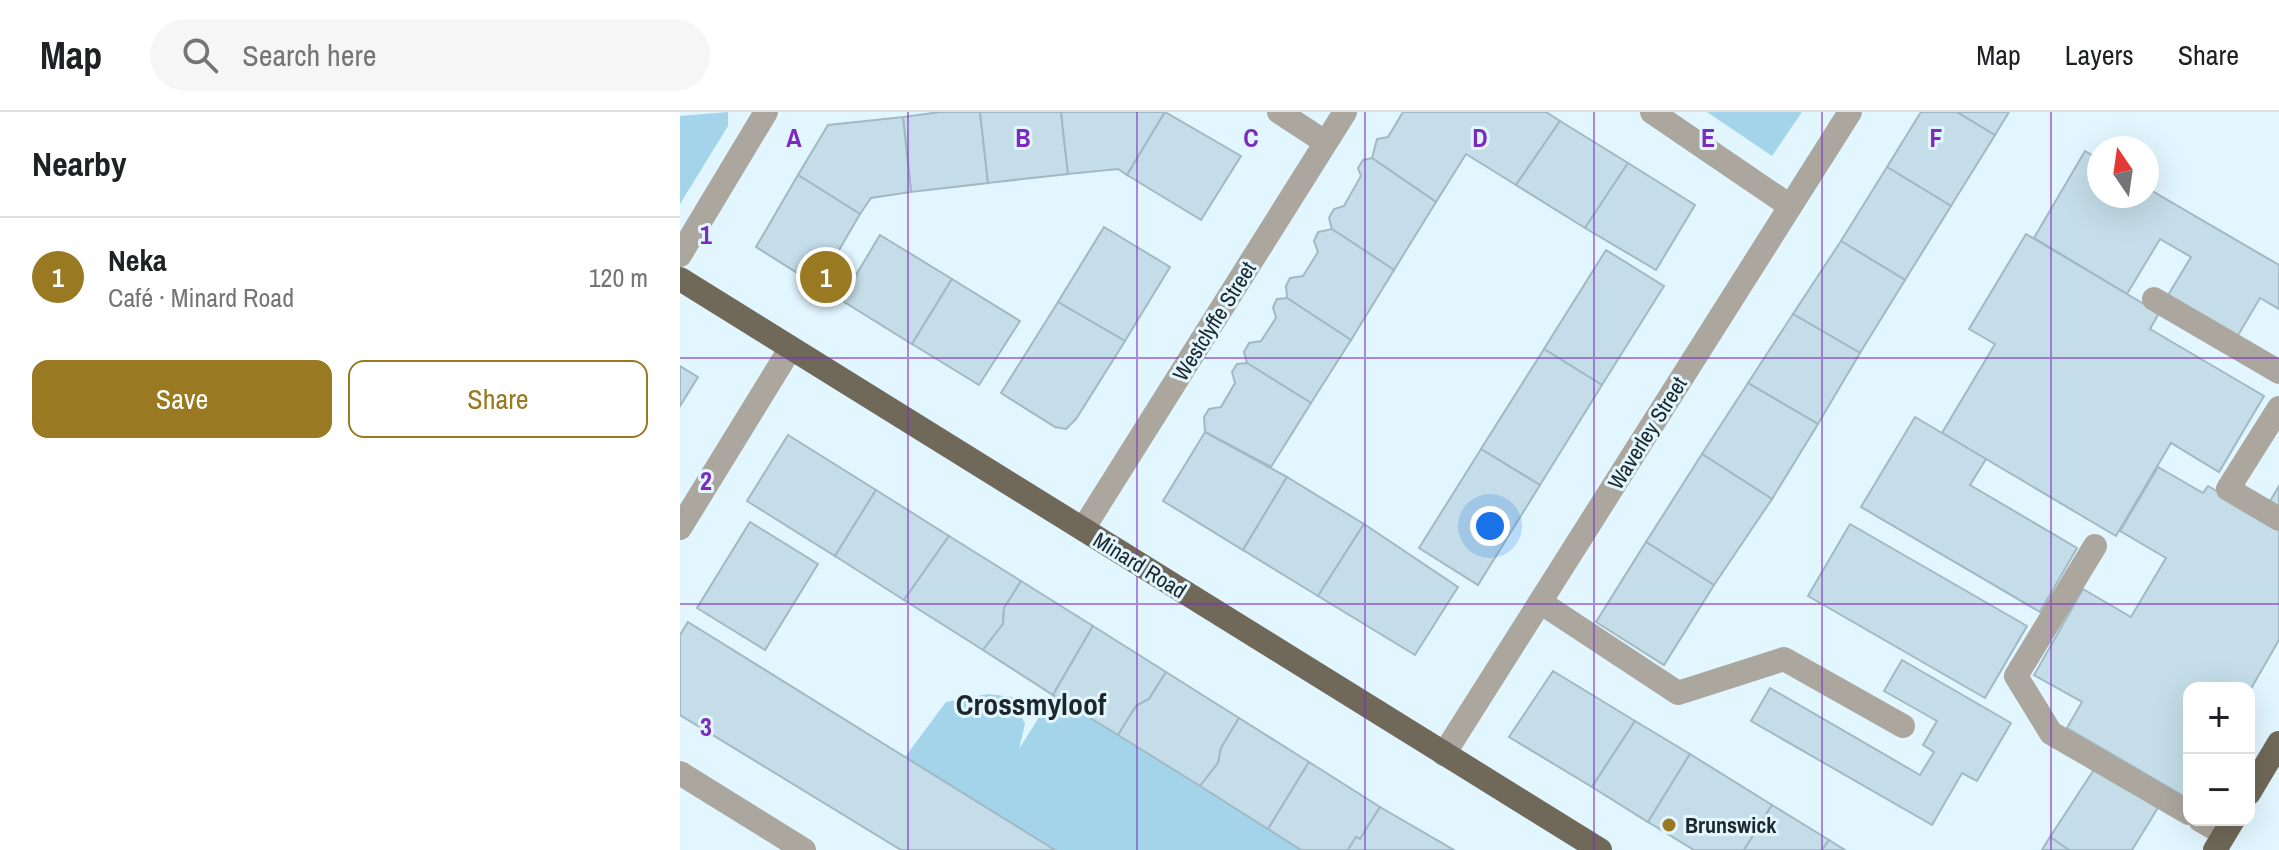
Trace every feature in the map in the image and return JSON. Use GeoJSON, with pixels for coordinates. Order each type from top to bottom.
{"type":"FeatureCollection","features":[{"type":"Feature","properties":{"kind":"main road","name":"Minard Road"},"geometry":{"type":"LineString","coordinates":[[680,279],[1600,850]]}},
{"type":"Feature","properties":{"kind":"main road"},"geometry":{"type":"LineString","coordinates":[[2255,783],[2279,743]]}},
{"type":"Feature","properties":{"kind":"street"},"geometry":{"type":"LineString","coordinates":[[680,255],[766,112]]}},
{"type":"Feature","properties":{"kind":"street"},"geometry":{"type":"LineString","coordinates":[[1279,112],[1325,142]]}},
{"type":"Feature","properties":{"kind":"street","name":"Westclyffe Street"},"geometry":{"type":"LineString","coordinates":[[1083,529],[1345,112]]}},
{"type":"Feature","properties":{"kind":"street"},"geometry":{"type":"LineString","coordinates":[[1652,112],[1790,206]]}},
{"type":"Feature","properties":{"kind":"street","name":"Waverley Street"},"geometry":{"type":"LineString","coordinates":[[1444,754],[1850,112]]}},
{"type":"Feature","properties":{"kind":"street"},"geometry":{"type":"LineString","coordinates":[[2154,299],[2279,372]]}},
{"type":"Feature","properties":{"kind":"street"},"geometry":{"type":"LineString","coordinates":[[680,528],[790,349]]}},
{"type":"Feature","properties":{"kind":"street"},"geometry":{"type":"LineString","coordinates":[[2279,408],[2228,489],[2279,519]]}},
{"type":"Feature","properties":{"kind":"street"},"geometry":{"type":"LineString","coordinates":[[2095,546],[2016,676],[2051,733],[2183,810]]}},
{"type":"Feature","properties":{"kind":"street"},"geometry":{"type":"LineString","coordinates":[[1540,602],[1678,693],[1784,659],[1903,726]]}},
{"type":"Feature","properties":{"kind":"street"},"geometry":{"type":"LineString","coordinates":[[680,773],[798,848]]}},
{"type":"Feature","properties":{"kind":"shaded area"},"geometry":{"type":"Polygon","coordinates":[[[728,112],[728,126],[680,204],[680,116],[728,112]]]}},
{"type":"Feature","properties":{"kind":"shaded area"},"geometry":{"type":"Polygon","coordinates":[[[1707,112],[1802,112],[1772,156],[1707,112]]]}},
{"type":"Feature","properties":{"kind":"shaded area"},"geometry":{"type":"Polygon","coordinates":[[[988,694],[1012,697],[1025,724],[1019,749],[1053,695],[1301,850],[1055,850],[905,757],[946,702],[988,694]]]}},
{"type":"Feature","properties":{"kind":"building"},"geometry":{"type":"Polygon","coordinates":[[[940,112],[980,112],[988,183],[911,192],[903,117],[940,112]]]}},
{"type":"Feature","properties":{"kind":"building"},"geometry":{"type":"Polygon","coordinates":[[[980,112],[1061,112],[1068,174],[988,183],[980,112]]]}},
{"type":"Feature","properties":{"kind":"building"},"geometry":{"type":"Polygon","coordinates":[[[1061,112],[1165,112],[1127,175],[1118,169],[1068,174],[1061,112]]]}},
{"type":"Feature","properties":{"kind":"building"},"geometry":{"type":"Polygon","coordinates":[[[1165,112],[1241,156],[1201,220],[1127,175],[1165,112]]]}},
{"type":"Feature","properties":{"kind":"building"},"geometry":{"type":"Polygon","coordinates":[[[1403,112],[1546,112],[1560,121],[1516,185],[1466,154],[1436,202],[1372,158],[1377,139],[1388,137],[1403,112]]]}},
{"type":"Feature","properties":{"kind":"building"},"geometry":{"type":"Polygon","coordinates":[[[1921,112],[1957,112],[1995,135],[1951,206],[1887,167],[1921,112]]]}},
{"type":"Feature","properties":{"kind":"building"},"geometry":{"type":"Polygon","coordinates":[[[1957,112],[2009,112],[1995,135],[1957,112]]]}},
{"type":"Feature","properties":{"kind":"building"},"geometry":{"type":"Polygon","coordinates":[[[903,117],[911,192],[871,198],[860,214],[798,175],[828,125],[903,117]]]}},
{"type":"Feature","properties":{"kind":"building"},"geometry":{"type":"Polygon","coordinates":[[[1560,121],[1628,163],[1585,228],[1516,185],[1560,121]]]}},
{"type":"Feature","properties":{"kind":"building"},"geometry":{"type":"Polygon","coordinates":[[[2085,151],[2087,208],[2159,208],[2159,195],[2279,265],[2279,309],[2260,298],[2237,337],[2167,297],[2191,257],[2160,239],[2127,294],[2034,238],[2085,151]]]}},
{"type":"Feature","properties":{"kind":"building"},"geometry":{"type":"Polygon","coordinates":[[[1372,158],[1436,202],[1394,270],[1332,229],[1329,218],[1334,209],[1344,206],[1361,176],[1358,168],[1363,160],[1372,158]]]}},
{"type":"Feature","properties":{"kind":"building"},"geometry":{"type":"Polygon","coordinates":[[[1628,163],[1695,205],[1656,270],[1585,228],[1628,163]]]}},
{"type":"Feature","properties":{"kind":"building"},"geometry":{"type":"Polygon","coordinates":[[[1887,167],[1951,206],[1905,280],[1841,241],[1887,167]]]}},
{"type":"Feature","properties":{"kind":"building"},"geometry":{"type":"Polygon","coordinates":[[[798,175],[860,214],[818,286],[756,247],[798,175]]]}},
{"type":"Feature","properties":{"kind":"building"},"geometry":{"type":"Polygon","coordinates":[[[1104,227],[1170,267],[1125,341],[1058,302],[1104,227]]]}},
{"type":"Feature","properties":{"kind":"building"},"geometry":{"type":"Polygon","coordinates":[[[1332,229],[1394,270],[1351,340],[1287,298],[1286,286],[1290,278],[1303,276],[1318,252],[1314,241],[1318,232],[1332,229]]]}},
{"type":"Feature","properties":{"kind":"building"},"geometry":{"type":"Polygon","coordinates":[[[2026,234],[2159,313],[2150,329],[2264,396],[2219,472],[2171,443],[2116,536],[1942,433],[1995,344],[1969,329],[2026,234]]]}},
{"type":"Feature","properties":{"kind":"building"},"geometry":{"type":"Polygon","coordinates":[[[880,235],[952,279],[912,344],[841,300],[880,235]]]}},
{"type":"Feature","properties":{"kind":"building"},"geometry":{"type":"Polygon","coordinates":[[[1841,241],[1905,280],[1860,353],[1793,314],[1841,241]]]}},
{"type":"Feature","properties":{"kind":"building"},"geometry":{"type":"Polygon","coordinates":[[[1606,250],[1664,286],[1602,385],[1544,349],[1606,250]]]}},
{"type":"Feature","properties":{"kind":"building"},"geometry":{"type":"Polygon","coordinates":[[[952,279],[1020,321],[979,385],[912,344],[952,279]]]}},
{"type":"Feature","properties":{"kind":"building"},"geometry":{"type":"Polygon","coordinates":[[[1287,298],[1351,340],[1311,403],[1247,363],[1244,352],[1249,343],[1261,341],[1276,318],[1273,307],[1277,299],[1287,298]]]}},
{"type":"Feature","properties":{"kind":"building"},"geometry":{"type":"Polygon","coordinates":[[[1058,302],[1125,341],[1076,419],[1066,429],[1055,427],[1001,393],[1058,302]]]}},
{"type":"Feature","properties":{"kind":"building"},"geometry":{"type":"Polygon","coordinates":[[[1793,314],[1860,353],[1818,424],[1748,383],[1793,314]]]}},
{"type":"Feature","properties":{"kind":"building"},"geometry":{"type":"Polygon","coordinates":[[[1544,349],[1602,385],[1540,485],[1481,449],[1544,349]]]}},
{"type":"Feature","properties":{"kind":"building"},"geometry":{"type":"Polygon","coordinates":[[[1247,363],[1311,403],[1271,467],[1205,432],[1204,417],[1209,409],[1221,407],[1235,383],[1232,372],[1237,364],[1247,363]]]}},
{"type":"Feature","properties":{"kind":"building"},"geometry":{"type":"Polygon","coordinates":[[[680,366],[698,377],[680,406],[680,366]]]}},
{"type":"Feature","properties":{"kind":"building"},"geometry":{"type":"Polygon","coordinates":[[[1748,383],[1818,424],[1772,499],[1702,454],[1748,383]]]}},
{"type":"Feature","properties":{"kind":"building"},"geometry":{"type":"Polygon","coordinates":[[[1915,417],[1986,459],[1970,485],[2077,548],[2040,612],[1861,507],[1915,417]]]}},
{"type":"Feature","properties":{"kind":"building"},"geometry":{"type":"Polygon","coordinates":[[[1205,432],[1287,477],[1243,550],[1163,501],[1205,432]]]}},
{"type":"Feature","properties":{"kind":"building"},"geometry":{"type":"Polygon","coordinates":[[[788,435],[876,490],[835,556],[747,501],[788,435]]]}},
{"type":"Feature","properties":{"kind":"building"},"geometry":{"type":"Polygon","coordinates":[[[1481,449],[1540,485],[1478,585],[1419,548],[1481,449]]]}},
{"type":"Feature","properties":{"kind":"building"},"geometry":{"type":"Polygon","coordinates":[[[1702,454],[1772,499],[1714,585],[1646,542],[1702,454]]]}},
{"type":"Feature","properties":{"kind":"building"},"geometry":{"type":"Polygon","coordinates":[[[2158,467],[2203,493],[2208,486],[2279,527],[2279,640],[2255,682],[2183,682],[2183,796],[2067,728],[2082,702],[2034,675],[2083,589],[2131,617],[2166,558],[2120,531],[2158,467]]]}},
{"type":"Feature","properties":{"kind":"building"},"geometry":{"type":"Polygon","coordinates":[[[1287,477],[1364,524],[1318,596],[1243,550],[1287,477]]]}},
{"type":"Feature","properties":{"kind":"building"},"geometry":{"type":"Polygon","coordinates":[[[2279,486],[2279,509],[2269,503],[2279,486]]]}},
{"type":"Feature","properties":{"kind":"building"},"geometry":{"type":"Polygon","coordinates":[[[876,490],[949,536],[904,600],[835,556],[876,490]]]}},
{"type":"Feature","properties":{"kind":"building"},"geometry":{"type":"Polygon","coordinates":[[[750,522],[818,564],[765,650],[697,608],[750,522]]]}},
{"type":"Feature","properties":{"kind":"building"},"geometry":{"type":"Polygon","coordinates":[[[1364,524],[1458,587],[1415,655],[1318,596],[1364,524]]]}},
{"type":"Feature","properties":{"kind":"building"},"geometry":{"type":"Polygon","coordinates":[[[1850,524],[2027,626],[1985,698],[1808,596],[1850,524]]]}},
{"type":"Feature","properties":{"kind":"building"},"geometry":{"type":"Polygon","coordinates":[[[949,536],[1021,581],[1004,608],[1003,624],[983,650],[904,600],[949,536]]]}},
{"type":"Feature","properties":{"kind":"building"},"geometry":{"type":"Polygon","coordinates":[[[1646,542],[1714,585],[1664,665],[1596,622],[1646,542]]]}},
{"type":"Feature","properties":{"kind":"building"},"geometry":{"type":"Polygon","coordinates":[[[1021,581],[1093,626],[1053,695],[983,650],[1003,624],[1004,608],[1021,581]]]}},
{"type":"Feature","properties":{"kind":"building"},"geometry":{"type":"Polygon","coordinates":[[[688,622],[1055,850],[901,850],[680,715],[680,635],[688,622]]]}},
{"type":"Feature","properties":{"kind":"building"},"geometry":{"type":"Polygon","coordinates":[[[1093,626],[1166,672],[1149,699],[1136,706],[1118,735],[1053,695],[1093,626]]]}},
{"type":"Feature","properties":{"kind":"building"},"geometry":{"type":"Polygon","coordinates":[[[1902,660],[2011,723],[1977,781],[1962,773],[1932,825],[1751,721],[1770,688],[1920,775],[1934,752],[1923,745],[1937,721],[1884,691],[1902,660]]]}},
{"type":"Feature","properties":{"kind":"building"},"geometry":{"type":"Polygon","coordinates":[[[1553,671],[1635,721],[1592,787],[1509,737],[1553,671]]]}},
{"type":"Feature","properties":{"kind":"building"},"geometry":{"type":"Polygon","coordinates":[[[1166,672],[1239,718],[1221,748],[1218,763],[1200,786],[1118,735],[1136,706],[1149,699],[1166,672]]]}},
{"type":"Feature","properties":{"kind":"building"},"geometry":{"type":"Polygon","coordinates":[[[1239,718],[1309,762],[1268,829],[1200,786],[1218,763],[1221,748],[1239,718]]]}},
{"type":"Feature","properties":{"kind":"building"},"geometry":{"type":"Polygon","coordinates":[[[1635,721],[1690,754],[1648,822],[1592,787],[1635,721]]]}},
{"type":"Feature","properties":{"kind":"building"},"geometry":{"type":"Polygon","coordinates":[[[1690,754],[1772,805],[1744,850],[1694,850],[1648,822],[1690,754]]]}},
{"type":"Feature","properties":{"kind":"building"},"geometry":{"type":"Polygon","coordinates":[[[1309,762],[1380,807],[1360,839],[1356,837],[1348,850],[1301,850],[1268,829],[1309,762]]]}},
{"type":"Feature","properties":{"kind":"building"},"geometry":{"type":"Polygon","coordinates":[[[2095,768],[2159,806],[2132,850],[2069,850],[2050,837],[2095,768]]]}},
{"type":"Feature","properties":{"kind":"building"},"geometry":{"type":"Polygon","coordinates":[[[1772,805],[1829,840],[1822,850],[1744,850],[1772,805]]]}},
{"type":"Feature","properties":{"kind":"building"},"geometry":{"type":"Polygon","coordinates":[[[1380,807],[1454,850],[1348,850],[1356,837],[1360,839],[1380,807]]]}},
{"type":"Feature","properties":{"kind":"building"},"geometry":{"type":"Polygon","coordinates":[[[2050,837],[2069,850],[2042,850],[2050,837]]]}},
{"type":"Feature","properties":{"kind":"building"},"geometry":{"type":"Polygon","coordinates":[[[1829,840],[1845,850],[1822,850],[1829,840]]]}},
{"type":"Feature","properties":{"kind":"place","name":"Neka"},"geometry":{"type":"Point","coordinates":[826,277]}},
{"type":"Feature","properties":{"kind":"place","name":"Brunswick"},"geometry":{"type":"Point","coordinates":[1669,825]}},
{"type":"Feature","properties":{"kind":"district","name":"Crossmyloof"},"geometry":{"type":"Point","coordinates":[1031,704]}}]}
